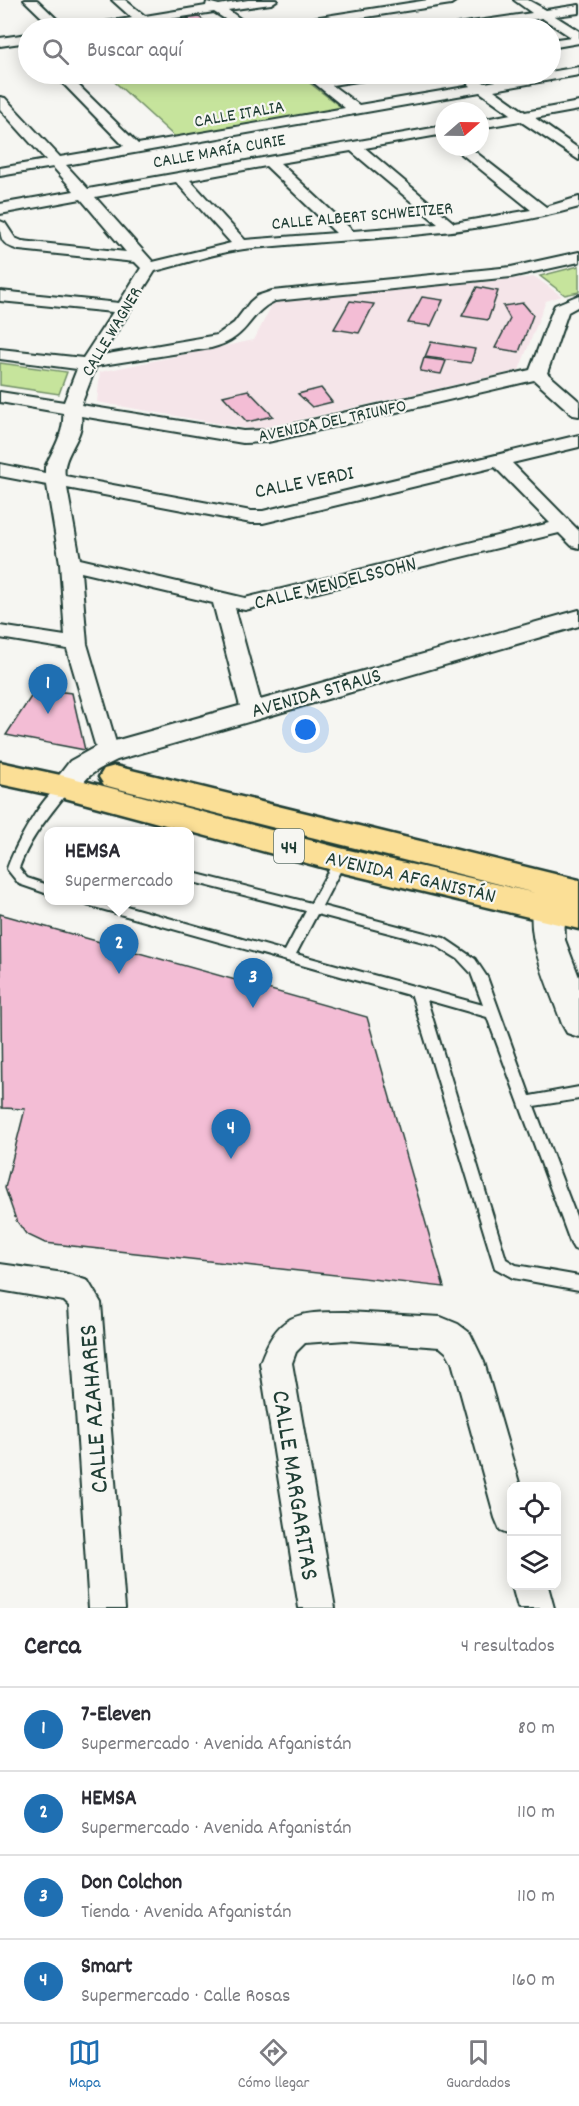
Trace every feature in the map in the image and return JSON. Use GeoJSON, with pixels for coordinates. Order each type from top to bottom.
{"type":"FeatureCollection","features":[{"type":"Feature","properties":{"kind":"main road","name":"AVENIDA AFGANISTÁN"},"geometry":{"type":"LineString","coordinates":[[0,749],[84,769],[565,901]]}},
{"type":"Feature","properties":{"kind":"main road","name":"AVENIDA AFGANISTÁN"},"geometry":{"type":"LineString","coordinates":[[0,772],[84,769],[340,860],[565,901]]}},
{"type":"Feature","properties":{"kind":"street"},"geometry":{"type":"LineString","coordinates":[[30,0],[49,18]]}},
{"type":"Feature","properties":{"kind":"street"},"geometry":{"type":"LineString","coordinates":[[118,0],[140,18]]}},
{"type":"Feature","properties":{"kind":"street"},"geometry":{"type":"LineString","coordinates":[[203,0],[231,18]]}},
{"type":"Feature","properties":{"kind":"street"},"geometry":{"type":"LineString","coordinates":[[155,18],[271,0]]}},
{"type":"Feature","properties":{"kind":"street"},"geometry":{"type":"LineString","coordinates":[[354,0],[381,18]]}},
{"type":"Feature","properties":{"kind":"street"},"geometry":{"type":"LineString","coordinates":[[336,18],[451,0]]}},
{"type":"Feature","properties":{"kind":"street"},"geometry":{"type":"LineString","coordinates":[[520,0],[549,18]]}},
{"type":"Feature","properties":{"kind":"street"},"geometry":{"type":"LineString","coordinates":[[524,18],[579,9]]}},
{"type":"Feature","properties":{"kind":"street"},"geometry":{"type":"LineString","coordinates":[[561,26],[579,38]]}},
{"type":"Feature","properties":{"kind":"street"},"geometry":{"type":"LineString","coordinates":[[561,42],[579,38]]}},
{"type":"Feature","properties":{"kind":"street"},"geometry":{"type":"LineString","coordinates":[[0,42],[18,41]]}},
{"type":"Feature","properties":{"kind":"street","name":"CALLE ITALIA"},"geometry":{"type":"LineString","coordinates":[[561,74],[579,71]]}},
{"type":"Feature","properties":{"kind":"street"},"geometry":{"type":"LineString","coordinates":[[70,84],[135,149]]}},
{"type":"Feature","properties":{"kind":"street"},"geometry":{"type":"LineString","coordinates":[[323,84],[356,110]]}},
{"type":"Feature","properties":{"kind":"street"},"geometry":{"type":"LineString","coordinates":[[477,84],[579,156]]}},
{"type":"Feature","properties":{"kind":"street","name":"CALLE ITALIA"},"geometry":{"type":"LineString","coordinates":[[0,172],[506,84]]}},
{"type":"Feature","properties":{"kind":"street","name":"CALLE WAGNER"},"geometry":{"type":"LineString","coordinates":[[0,101],[85,193],[145,263],[123,308],[89,362],[71,408],[73,421],[70,435],[54,467],[70,563],[84,769]]}},
{"type":"Feature","properties":{"kind":"street"},"geometry":{"type":"LineString","coordinates":[[489,122],[579,106]]}},
{"type":"Feature","properties":{"kind":"street","name":"CALLE MARÍA CURIE"},"geometry":{"type":"LineString","coordinates":[[0,209],[435,133]]}},
{"type":"Feature","properties":{"kind":"street"},"geometry":{"type":"LineString","coordinates":[[354,146],[451,228]]}},
{"type":"Feature","properties":{"kind":"street"},"geometry":{"type":"LineString","coordinates":[[472,156],[544,212]]}},
{"type":"Feature","properties":{"kind":"street"},"geometry":{"type":"LineString","coordinates":[[269,161],[350,237]]}},
{"type":"Feature","properties":{"kind":"street"},"geometry":{"type":"LineString","coordinates":[[180,177],[242,245]]}},
{"type":"Feature","properties":{"kind":"street","name":"CALLE ALBERT SCHWEITZER"},"geometry":{"type":"LineString","coordinates":[[145,263],[242,245],[451,228],[544,212],[579,202]]}},
{"type":"Feature","properties":{"kind":"street"},"geometry":{"type":"LineString","coordinates":[[0,226],[9,241],[19,245],[145,263]]}},
{"type":"Feature","properties":{"kind":"street"},"geometry":{"type":"LineString","coordinates":[[0,354],[76,364],[89,362],[228,338],[236,333],[261,300],[272,296],[511,272],[579,256]]}},
{"type":"Feature","properties":{"kind":"street"},"geometry":{"type":"LineString","coordinates":[[0,296],[123,308]]}},
{"type":"Feature","properties":{"kind":"street"},"geometry":{"type":"LineString","coordinates":[[579,300],[561,309],[538,374],[579,411]]}},
{"type":"Feature","properties":{"kind":"street","name":"AVENIDA DEL TRIUNFO"},"geometry":{"type":"LineString","coordinates":[[0,397],[254,437],[268,436],[538,374]]}},
{"type":"Feature","properties":{"kind":"street","name":"CALLE VERDI"},"geometry":{"type":"LineString","coordinates":[[0,470],[250,517],[263,517],[579,441]]}},
{"type":"Feature","properties":{"kind":"street"},"geometry":{"type":"LineString","coordinates":[[500,461],[579,542]]}},
{"type":"Feature","properties":{"kind":"street","name":"CALLE MENDELSSOHN"},"geometry":{"type":"LineString","coordinates":[[70,563],[245,604],[564,526]]}},
{"type":"Feature","properties":{"kind":"street"},"geometry":{"type":"LineString","coordinates":[[222,598],[252,710]]}},
{"type":"Feature","properties":{"kind":"street","name":"AVENIDA STRAUS"},"geometry":{"type":"LineString","coordinates":[[84,769],[252,710],[579,618]]}},
{"type":"Feature","properties":{"kind":"street"},"geometry":{"type":"LineString","coordinates":[[0,632],[76,644]]}},
{"type":"Feature","properties":{"kind":"street"},"geometry":{"type":"LineString","coordinates":[[565,901],[549,940],[579,1024]]}},
{"type":"Feature","properties":{"kind":"street","name":"CALLE AZAHARES"},"geometry":{"type":"LineString","coordinates":[[0,1277],[64,1287],[77,1291],[85,1303],[106,1608]]}},
{"type":"Feature","properties":{"kind":"street","name":"CALLE MARGARITAS"},"geometry":{"type":"LineString","coordinates":[[317,1608],[276,1363],[284,1341],[297,1330],[318,1325],[441,1331],[456,1338],[463,1347],[468,1362],[507,1500]]}},
{"type":"Feature","properties":{"kind":"street"},"geometry":{"type":"LineString","coordinates":[[531,1590],[536,1608]]}},
{"type":"Feature","properties":{"kind":"lane"},"geometry":{"type":"LineString","coordinates":[[44,889],[22,881],[13,869],[16,859],[46,807],[84,769]]}},
{"type":"Feature","properties":{"kind":"lane"},"geometry":{"type":"LineString","coordinates":[[289,955],[340,860]]}},
{"type":"Feature","properties":{"kind":"lane"},"geometry":{"type":"LineString","coordinates":[[194,877],[439,941],[466,956],[482,977],[492,1013],[579,1244]]}},
{"type":"Feature","properties":{"kind":"lane"},"geometry":{"type":"LineString","coordinates":[[105,905],[492,1013]]}},
{"type":"Feature","properties":{"kind":"lane"},"geometry":{"type":"LineString","coordinates":[[418,993],[495,1254],[500,1263],[513,1271],[579,1283]]}},
{"type":"Feature","properties":{"kind":"lane"},"geometry":{"type":"LineString","coordinates":[[526,1102],[579,1093]]}},
{"type":"Feature","properties":{"kind":"shaded area"},"geometry":{"type":"Polygon","coordinates":[[[535,277],[562,296],[546,301],[519,370],[255,430],[97,402],[100,372],[254,340],[274,301],[535,277]]]}},
{"type":"Feature","properties":{"kind":"green space"},"geometry":{"type":"Polygon","coordinates":[[[117,84],[311,84],[342,108],[175,137],[117,84]]]}},
{"type":"Feature","properties":{"kind":"green space"},"geometry":{"type":"Polygon","coordinates":[[[579,266],[579,292],[565,295],[540,276],[579,266]]]}},
{"type":"Feature","properties":{"kind":"green space"},"geometry":{"type":"Polygon","coordinates":[[[0,363],[67,372],[59,394],[0,385],[0,363]]]}},
{"type":"Feature","properties":{"kind":"building"},"geometry":{"type":"Polygon","coordinates":[[[477,287],[498,291],[488,320],[462,316],[477,287]]]}},
{"type":"Feature","properties":{"kind":"building"},"geometry":{"type":"Polygon","coordinates":[[[422,297],[443,300],[431,326],[408,323],[422,297]]]}},
{"type":"Feature","properties":{"kind":"building"},"geometry":{"type":"Polygon","coordinates":[[[350,301],[374,304],[359,333],[334,329],[350,301]]]}},
{"type":"Feature","properties":{"kind":"building"},"geometry":{"type":"Polygon","coordinates":[[[523,303],[533,315],[519,352],[495,348],[510,319],[503,306],[523,303]]]}},
{"type":"Feature","properties":{"kind":"building"},"geometry":{"type":"Polygon","coordinates":[[[431,342],[475,349],[471,363],[425,357],[431,342]]]}},
{"type":"Feature","properties":{"kind":"building"},"geometry":{"type":"Polygon","coordinates":[[[424,358],[446,361],[441,374],[420,371],[424,358]]]}},
{"type":"Feature","properties":{"kind":"building"},"geometry":{"type":"Polygon","coordinates":[[[321,388],[332,402],[312,407],[298,394],[321,388]]]}},
{"type":"Feature","properties":{"kind":"building"},"geometry":{"type":"Polygon","coordinates":[[[248,390],[273,416],[247,422],[223,396],[248,390]]]}},
{"type":"Feature","properties":{"kind":"building"},"geometry":{"type":"Polygon","coordinates":[[[36,689],[72,693],[85,750],[6,735],[36,689]]]}},
{"type":"Feature","properties":{"kind":"building"},"geometry":{"type":"Polygon","coordinates":[[[0,914],[367,1017],[444,1287],[45,1243],[26,1234],[16,1220],[5,1188],[25,1109],[2,1108],[0,914]]]}},
{"type":"Feature","properties":{"kind":"place","name":"7-Eleven"},"geometry":{"type":"Point","coordinates":[48,714]}},
{"type":"Feature","properties":{"kind":"place","name":"HEMSA"},"geometry":{"type":"Point","coordinates":[119,974]}},
{"type":"Feature","properties":{"kind":"place","name":"Don Colchon"},"geometry":{"type":"Point","coordinates":[253,1008]}},
{"type":"Feature","properties":{"kind":"place","name":"Smart"},"geometry":{"type":"Point","coordinates":[231,1159]}}]}
